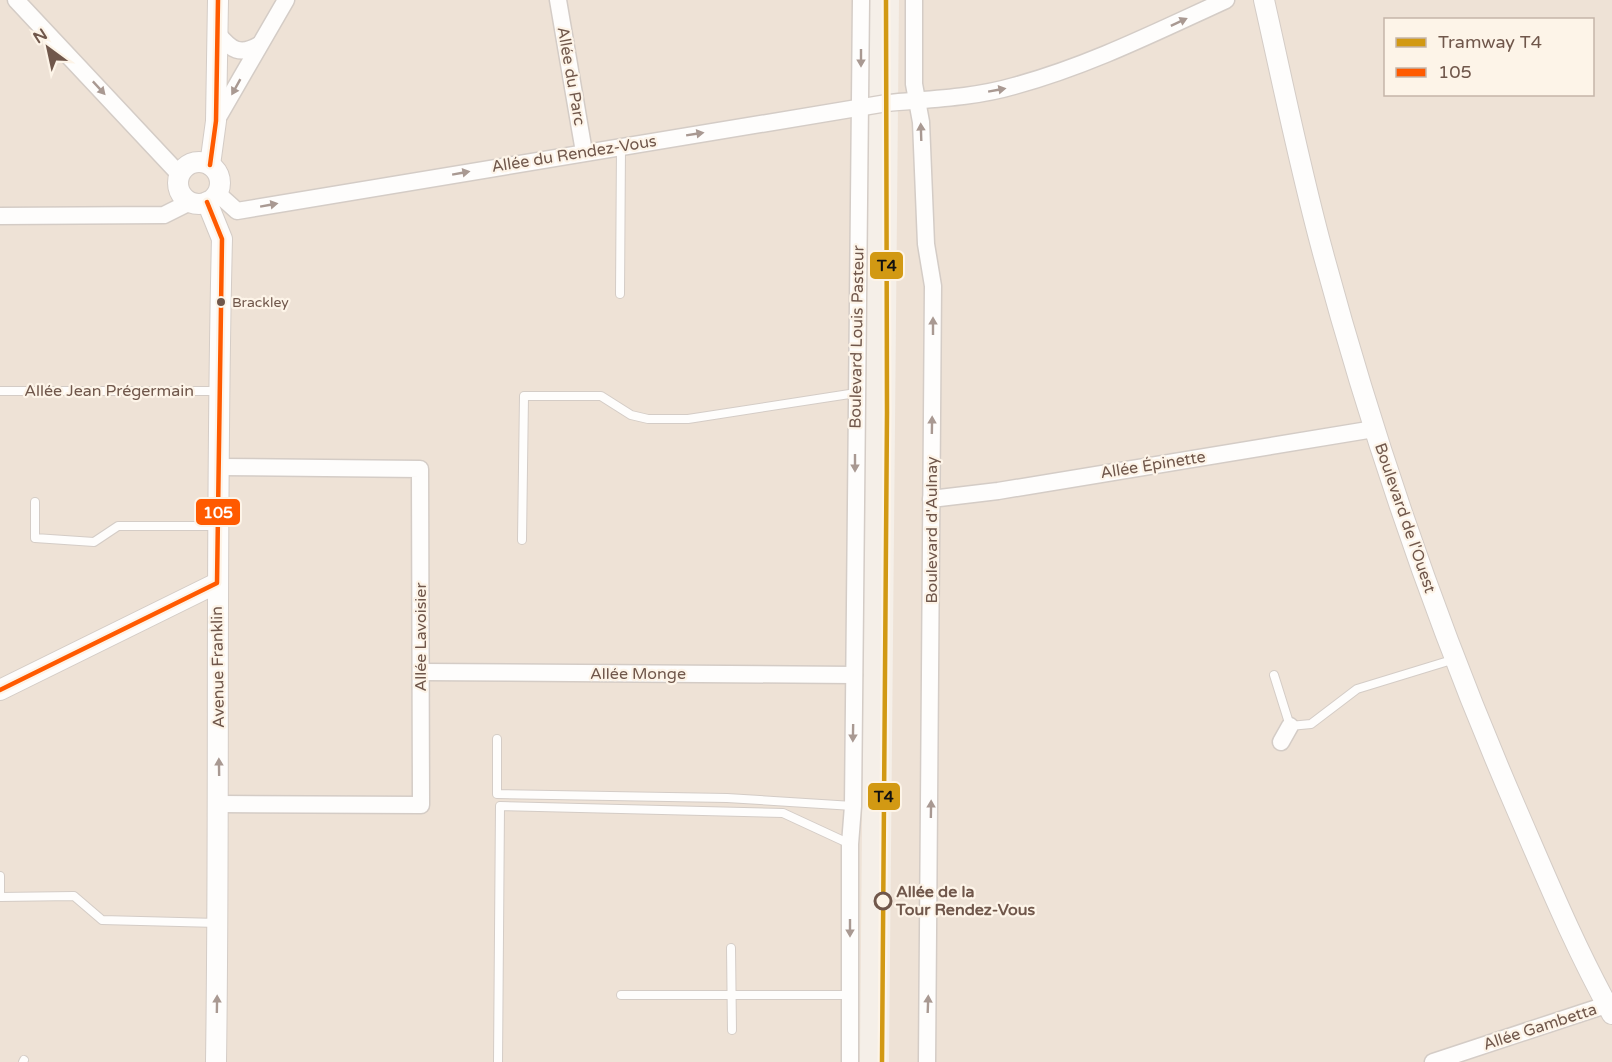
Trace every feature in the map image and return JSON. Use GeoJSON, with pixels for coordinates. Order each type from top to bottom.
{"type":"FeatureCollection","features":[{"type":"Feature","properties":{"kind":"street"},"geometry":{"type":"LineString","coordinates":[[0,216],[164,215],[205,199],[219,174],[195,167],[16,0]]}},
{"type":"Feature","properties":{"kind":"street"},"geometry":{"type":"LineString","coordinates":[[216,121],[218,0]]}},
{"type":"Feature","properties":{"kind":"street"},"geometry":{"type":"LineString","coordinates":[[222,239],[229,218],[237,210],[180,193],[216,121],[286,0]]}},
{"type":"Feature","properties":{"kind":"street","name":"Allée du Parc"},"geometry":{"type":"LineString","coordinates":[[558,0],[584,152]]}},
{"type":"Feature","properties":{"kind":"street","name":"Boulevard Louis Pasteur"},"geometry":{"type":"LineString","coordinates":[[854,675],[861,0]]}},
{"type":"Feature","properties":{"kind":"street","name":"Boulevard d'Aulnay"},"geometry":{"type":"LineString","coordinates":[[914,0],[915,101],[926,244],[933,286],[927,1062]]}},
{"type":"Feature","properties":{"kind":"street","name":"Allée du Rendez-Vous"},"geometry":{"type":"LineString","coordinates":[[237,210],[621,146],[1012,87],[1107,55],[1226,0]]}},
{"type":"Feature","properties":{"kind":"street","name":"Boulevard de l'Ouest"},"geometry":{"type":"LineString","coordinates":[[1264,0],[1320,242],[1374,429],[1455,659],[1482,728],[1549,884],[1610,1007]]}},
{"type":"Feature","properties":{"kind":"street"},"geometry":{"type":"LineString","coordinates":[[218,34],[229,48],[239,52],[249,51],[259,45]]}},
{"type":"Feature","properties":{"kind":"street","name":"Avenue Franklin"},"geometry":{"type":"LineString","coordinates":[[205,199],[222,239],[218,391],[217,583],[220,804],[216,1062]]}},
{"type":"Feature","properties":{"kind":"street","name":"Allée Épinette"},"geometry":{"type":"LineString","coordinates":[[932,499],[998,491],[1374,429]]}},
{"type":"Feature","properties":{"kind":"street","name":"Allée Lavoisier"},"geometry":{"type":"LineString","coordinates":[[219,467],[420,469],[422,672],[421,805],[220,804]]}},
{"type":"Feature","properties":{"kind":"street"},"geometry":{"type":"LineString","coordinates":[[0,690],[217,583]]}},
{"type":"Feature","properties":{"kind":"street","name":"Allée Monge"},"geometry":{"type":"LineString","coordinates":[[422,672],[854,675]]}},
{"type":"Feature","properties":{"kind":"street"},"geometry":{"type":"LineString","coordinates":[[849,1062],[850,844],[853,806],[854,675]]}},
{"type":"Feature","properties":{"kind":"street"},"geometry":{"type":"LineString","coordinates":[[1281,742],[1290,726]]}},
{"type":"Feature","properties":{"kind":"street","name":"Allée Gambetta"},"geometry":{"type":"LineString","coordinates":[[1433,1062],[1610,1007]]}},
{"type":"Feature","properties":{"kind":"lane"},"geometry":{"type":"LineString","coordinates":[[621,146],[621,294]]}},
{"type":"Feature","properties":{"kind":"lane","name":"Allée Jean Prégermain"},"geometry":{"type":"LineString","coordinates":[[0,391],[218,391]]}},
{"type":"Feature","properties":{"kind":"lane"},"geometry":{"type":"LineString","coordinates":[[522,540],[524,396],[601,396],[632,415],[648,420],[688,419],[856,393]]}},
{"type":"Feature","properties":{"kind":"lane"},"geometry":{"type":"LineString","coordinates":[[35,502],[34,538],[94,542],[118,526],[218,526]]}},
{"type":"Feature","properties":{"kind":"lane"},"geometry":{"type":"LineString","coordinates":[[1274,675],[1290,726],[1311,724],[1358,689],[1455,659]]}},
{"type":"Feature","properties":{"kind":"lane"},"geometry":{"type":"LineString","coordinates":[[497,740],[497,794],[727,798],[853,806]]}},
{"type":"Feature","properties":{"kind":"lane"},"geometry":{"type":"LineString","coordinates":[[498,1062],[500,806],[783,813],[850,844]]}},
{"type":"Feature","properties":{"kind":"lane"},"geometry":{"type":"LineString","coordinates":[[0,876],[0,897],[74,896],[102,920],[218,923]]}},
{"type":"Feature","properties":{"kind":"lane"},"geometry":{"type":"LineString","coordinates":[[731,948],[732,1030]]}},
{"type":"Feature","properties":{"kind":"lane"},"geometry":{"type":"LineString","coordinates":[[621,995],[850,995]]}},
{"type":"Feature","properties":{"kind":"shaded area"},"geometry":{"type":"Polygon","coordinates":[[[0,0],[869,0],[860,1062],[0,1062],[0,0]]]}},
{"type":"Feature","properties":{"kind":"shaded area"},"geometry":{"type":"Polygon","coordinates":[[[899,0],[1612,0],[1612,1062],[889,1062],[899,0]]]}},
{"type":"Feature","properties":{"kind":"tram line","name":"T4"},"geometry":{"type":"LineString","coordinates":[[882,1062],[887,412],[886,0]]}},
{"type":"Feature","properties":{"kind":"transit line","name":"105"},"geometry":{"type":"LineString","coordinates":[[210,165],[216,121],[218,0]]}},
{"type":"Feature","properties":{"kind":"transit line","name":"105"},"geometry":{"type":"LineString","coordinates":[[0,690],[217,583],[222,239],[207,202]]}},
{"type":"Feature","properties":{"kind":"place","name":"Brackley"},"geometry":{"type":"Point","coordinates":[221,302]}},
{"type":"Feature","properties":{"kind":"place","name":"Allée de la Tour Rendez-Vous"},"geometry":{"type":"Point","coordinates":[883,901]}}]}
